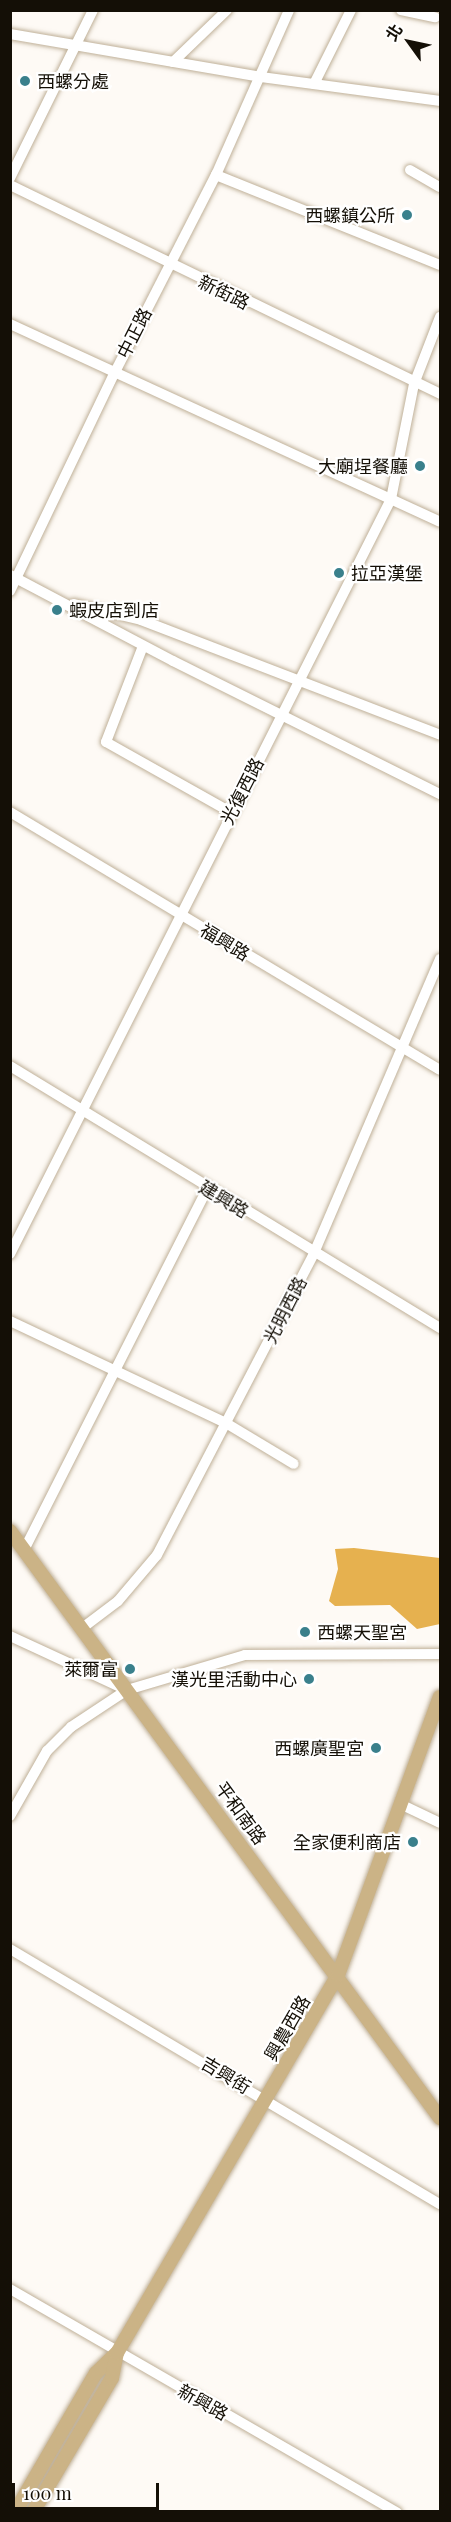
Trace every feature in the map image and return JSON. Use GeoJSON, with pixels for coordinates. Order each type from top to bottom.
{"type":"FeatureCollection","features":[{"type":"Feature","properties":{"kind":"main road","name":"平和南路"},"geometry":{"type":"LineString","coordinates":[[10,1531],[441,2118]]}},
{"type":"Feature","properties":{"kind":"main road","name":"興農西路"},"geometry":{"type":"LineString","coordinates":[[15,2511],[96,2373],[117,2353],[338,1975],[441,1697]]}},
{"type":"Feature","properties":{"kind":"main road","name":"興農西路"},"geometry":{"type":"LineString","coordinates":[[33,2511],[112,2378],[117,2353]]}},
{"type":"Feature","properties":{"kind":"street"},"geometry":{"type":"LineString","coordinates":[[10,178],[93,10]]}},
{"type":"Feature","properties":{"kind":"street"},"geometry":{"type":"LineString","coordinates":[[172,62],[227,10]]}},
{"type":"Feature","properties":{"kind":"street","name":"中正路"},"geometry":{"type":"LineString","coordinates":[[10,591],[14,576],[168,264],[216,175],[289,10]]}},
{"type":"Feature","properties":{"kind":"street"},"geometry":{"type":"LineString","coordinates":[[314,84],[351,10]]}},
{"type":"Feature","properties":{"kind":"street"},"geometry":{"type":"LineString","coordinates":[[401,10],[435,17]]}},
{"type":"Feature","properties":{"kind":"street"},"geometry":{"type":"LineString","coordinates":[[10,34],[261,77],[441,100]]}},
{"type":"Feature","properties":{"kind":"street"},"geometry":{"type":"LineString","coordinates":[[410,170],[441,187]]}},
{"type":"Feature","properties":{"kind":"street"},"geometry":{"type":"LineString","coordinates":[[216,175],[441,265]]}},
{"type":"Feature","properties":{"kind":"street","name":"新街路"},"geometry":{"type":"LineString","coordinates":[[10,185],[414,384],[441,394]]}},
{"type":"Feature","properties":{"kind":"street","name":"光復西路"},"geometry":{"type":"LineString","coordinates":[[10,1254],[230,812],[282,715],[391,499],[414,384],[441,317]]}},
{"type":"Feature","properties":{"kind":"street"},"geometry":{"type":"LineString","coordinates":[[10,324],[114,374],[441,522]]}},
{"type":"Feature","properties":{"kind":"street"},"geometry":{"type":"LineString","coordinates":[[14,576],[144,646],[441,794]]}},
{"type":"Feature","properties":{"kind":"street"},"geometry":{"type":"LineString","coordinates":[[59,601],[141,620],[441,735]]}},
{"type":"Feature","properties":{"kind":"street"},"geometry":{"type":"LineString","coordinates":[[144,646],[106,742],[230,812]]}},
{"type":"Feature","properties":{"kind":"street","name":"福興路"},"geometry":{"type":"LineString","coordinates":[[10,812],[441,1070]]}},
{"type":"Feature","properties":{"kind":"street","name":"光明西路"},"geometry":{"type":"LineString","coordinates":[[81,1629],[132,1587],[157,1555],[314,1253],[441,959]]}},
{"type":"Feature","properties":{"kind":"street","name":"建興路"},"geometry":{"type":"LineString","coordinates":[[10,1066],[207,1189],[441,1328]]}},
{"type":"Feature","properties":{"kind":"street"},"geometry":{"type":"LineString","coordinates":[[24,1550],[207,1189]]}},
{"type":"Feature","properties":{"kind":"street"},"geometry":{"type":"LineString","coordinates":[[10,1321],[226,1423],[294,1464]]}},
{"type":"Feature","properties":{"kind":"street"},"geometry":{"type":"LineString","coordinates":[[11,1636],[127,1690]]}},
{"type":"Feature","properties":{"kind":"street"},"geometry":{"type":"LineString","coordinates":[[10,1816],[47,1751],[71,1727],[127,1690],[245,1655],[441,1654]]}},
{"type":"Feature","properties":{"kind":"street"},"geometry":{"type":"LineString","coordinates":[[400,1804],[441,1823]]}},
{"type":"Feature","properties":{"kind":"street","name":"吉興街"},"geometry":{"type":"LineString","coordinates":[[10,1949],[441,2204]]}},
{"type":"Feature","properties":{"kind":"street","name":"新興路"},"geometry":{"type":"LineString","coordinates":[[10,2289],[117,2353],[397,2511]]}},
{"type":"Feature","properties":{"kind":"shaded area"},"geometry":{"type":"Polygon","coordinates":[[[354,1548],[440,1558],[440,1624],[417,1629],[390,1605],[335,1606],[329,1601],[338,1569],[335,1549],[354,1548]]]}},
{"type":"Feature","properties":{"kind":"place","name":"西螺分處"},"geometry":{"type":"Point","coordinates":[25,81]}},
{"type":"Feature","properties":{"kind":"place","name":"西螺鎮公所"},"geometry":{"type":"Point","coordinates":[407,215]}},
{"type":"Feature","properties":{"kind":"place","name":"大廟埕餐廳"},"geometry":{"type":"Point","coordinates":[420,466]}},
{"type":"Feature","properties":{"kind":"place","name":"拉亞漢堡"},"geometry":{"type":"Point","coordinates":[339,573]}},
{"type":"Feature","properties":{"kind":"place","name":"蝦皮店到店"},"geometry":{"type":"Point","coordinates":[57,610]}},
{"type":"Feature","properties":{"kind":"place","name":"西螺天聖宮"},"geometry":{"type":"Point","coordinates":[305,1632]}},
{"type":"Feature","properties":{"kind":"place","name":"萊爾富"},"geometry":{"type":"Point","coordinates":[130,1669]}},
{"type":"Feature","properties":{"kind":"place","name":"漢光里活動中心"},"geometry":{"type":"Point","coordinates":[309,1679]}},
{"type":"Feature","properties":{"kind":"place","name":"西螺廣聖宮"},"geometry":{"type":"Point","coordinates":[376,1748]}},
{"type":"Feature","properties":{"kind":"place","name":"全家便利商店"},"geometry":{"type":"Point","coordinates":[413,1842]}}]}
